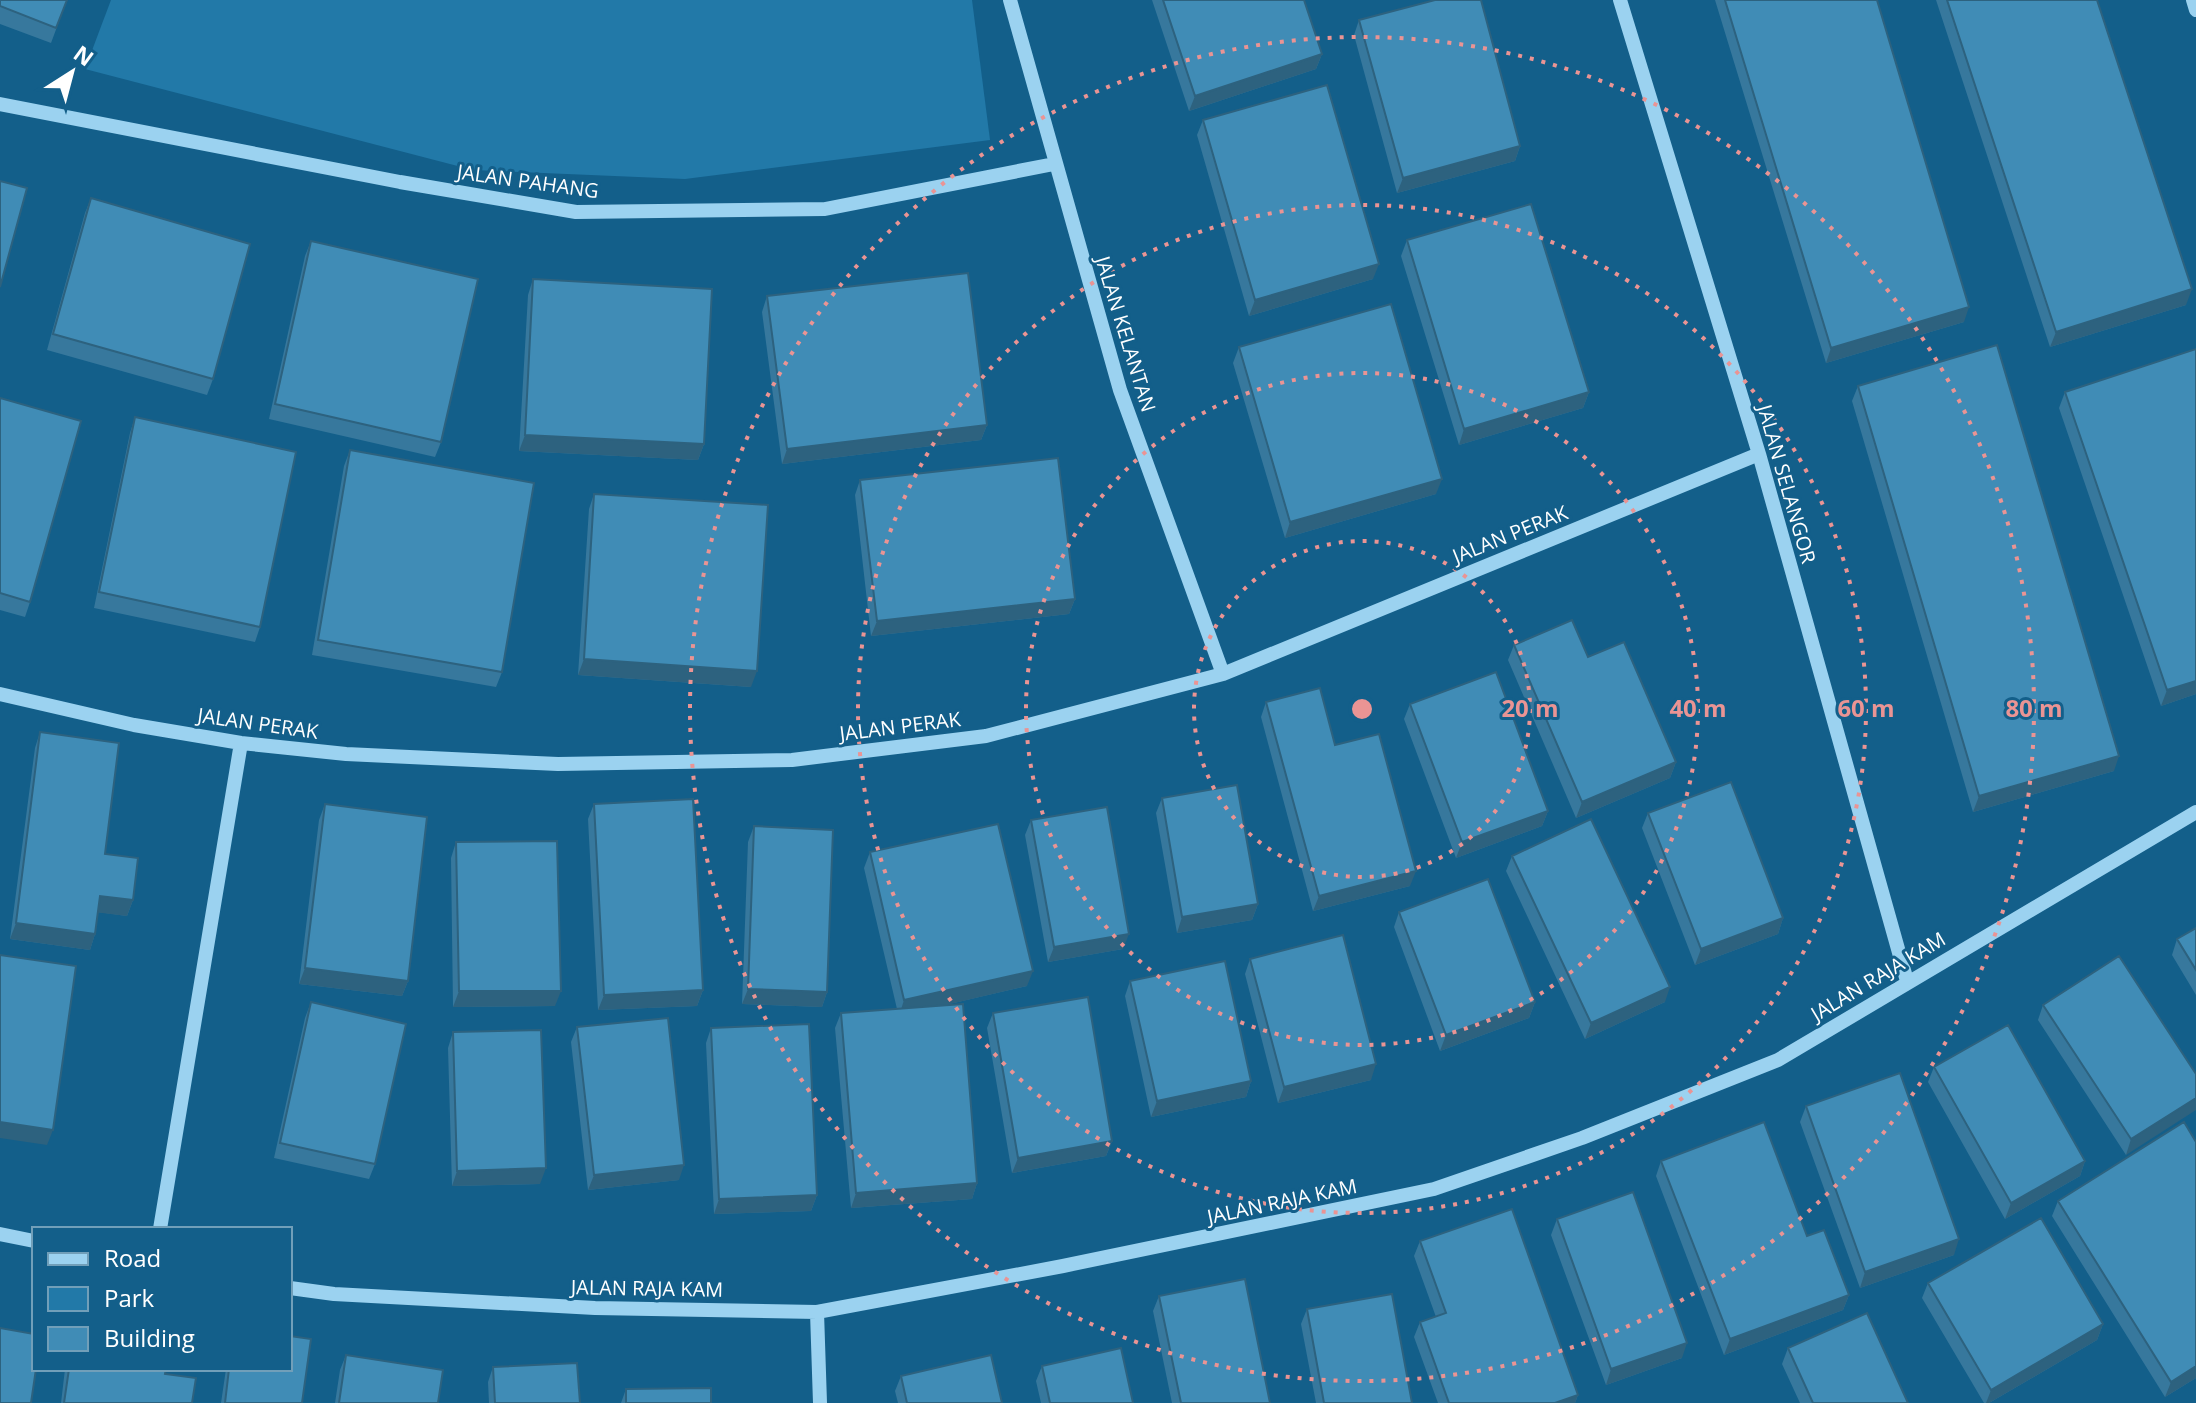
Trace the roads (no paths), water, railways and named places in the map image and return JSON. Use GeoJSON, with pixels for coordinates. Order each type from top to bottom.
{"type":"FeatureCollection","features":[{"type":"Feature","properties":{"kind":"street","name":"JALAN KELANTAN"},"geometry":{"type":"LineString","coordinates":[[1010,0],[1120,390],[1223,674]]}},
{"type":"Feature","properties":{"kind":"street","name":"JALAN SELANGOR"},"geometry":{"type":"LineString","coordinates":[[1620,0],[1759,454],[1907,981]]}},
{"type":"Feature","properties":{"kind":"street"},"geometry":{"type":"LineString","coordinates":[[2193,0],[2196,10]]}},
{"type":"Feature","properties":{"kind":"street","name":"JALAN PAHANG"},"geometry":{"type":"LineString","coordinates":[[0,104],[384,179],[576,212],[825,209],[1054,164]]}},
{"type":"Feature","properties":{"kind":"street","name":"JALAN PERAK"},"geometry":{"type":"LineString","coordinates":[[0,694],[134,725],[241,743],[346,754],[558,764],[792,760],[986,736],[1223,674],[1759,454]]}},
{"type":"Feature","properties":{"kind":"street"},"geometry":{"type":"LineString","coordinates":[[160,1227],[241,743]]}},
{"type":"Feature","properties":{"kind":"street","name":"JALAN RAJA KAM"},"geometry":{"type":"LineString","coordinates":[[292,1288],[334,1294],[595,1308],[817,1312],[1063,1266],[1434,1189],[1582,1138],[1778,1060],[2196,812]]}},
{"type":"Feature","properties":{"kind":"street"},"geometry":{"type":"LineString","coordinates":[[0,1234],[32,1241]]}},
{"type":"Feature","properties":{"kind":"street"},"geometry":{"type":"LineString","coordinates":[[817,1312],[820,1403]]}}]}
